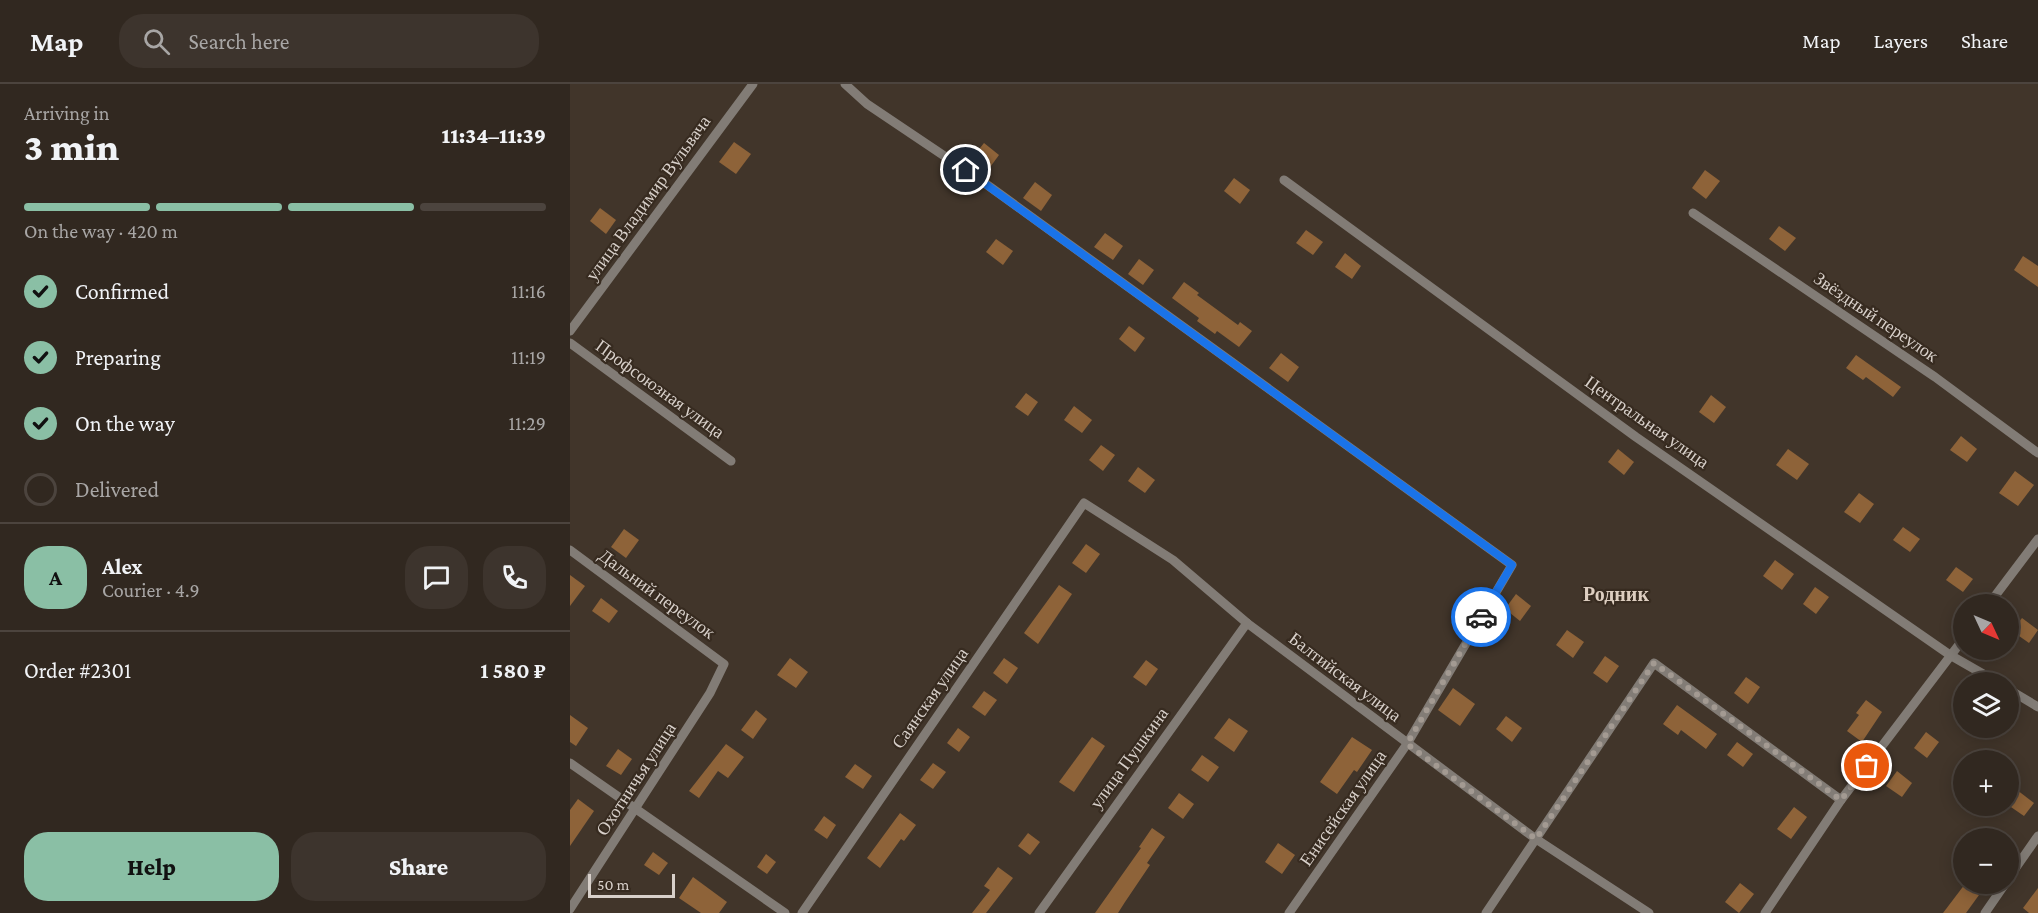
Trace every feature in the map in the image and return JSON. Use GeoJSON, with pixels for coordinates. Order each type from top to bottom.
{"type":"FeatureCollection","features":[{"type":"Feature","properties":{"kind":"street","name":"улица Владимир Вульвача"},"geometry":{"type":"LineString","coordinates":[[570,331],[753,84]]}},
{"type":"Feature","properties":{"kind":"street","name":"Енисейская улица"},"geometry":{"type":"LineString","coordinates":[[845,84],[867,104],[986,184],[1512,565],[1407,744],[1289,913]]}},
{"type":"Feature","properties":{"kind":"street","name":"Центральная улица"},"geometry":{"type":"LineString","coordinates":[[1284,180],[1636,436],[1950,655],[1980,672]]}},
{"type":"Feature","properties":{"kind":"street","name":"Звёздный переулок"},"geometry":{"type":"LineString","coordinates":[[1693,213],[1935,377],[2038,453]]}},
{"type":"Feature","properties":{"kind":"street","name":"Профсоюзная улица"},"geometry":{"type":"LineString","coordinates":[[570,343],[731,461]]}},
{"type":"Feature","properties":{"kind":"street","name":"Балтийская улица"},"geometry":{"type":"LineString","coordinates":[[1084,503],[1173,560],[1247,623],[1536,839],[1649,913]]}},
{"type":"Feature","properties":{"kind":"street","name":"Саянская улица"},"geometry":{"type":"LineString","coordinates":[[802,913],[1084,503]]}},
{"type":"Feature","properties":{"kind":"street"},"geometry":{"type":"LineString","coordinates":[[1997,594],[2038,539]]}},
{"type":"Feature","properties":{"kind":"street","name":"Дальний переулок"},"geometry":{"type":"LineString","coordinates":[[570,550],[724,664]]}},
{"type":"Feature","properties":{"kind":"street","name":"улица Пушкина"},"geometry":{"type":"LineString","coordinates":[[1039,913],[1247,623]]}},
{"type":"Feature","properties":{"kind":"street"},"geometry":{"type":"LineString","coordinates":[[1765,913],[1841,800],[1953,651]]}},
{"type":"Feature","properties":{"kind":"street"},"geometry":{"type":"LineString","coordinates":[[1486,913],[1654,663],[1841,800]]}},
{"type":"Feature","properties":{"kind":"street","name":"Охотничья улица"},"geometry":{"type":"LineString","coordinates":[[570,909],[710,693],[724,664]]}},
{"type":"Feature","properties":{"kind":"street"},"geometry":{"type":"LineString","coordinates":[[2019,696],[2038,707]]}},
{"type":"Feature","properties":{"kind":"street"},"geometry":{"type":"LineString","coordinates":[[570,763],[785,913]]}},
{"type":"Feature","properties":{"kind":"street"},"geometry":{"type":"LineString","coordinates":[[2019,863],[2038,836]]}},
{"type":"Feature","properties":{"kind":"street"},"geometry":{"type":"LineString","coordinates":[[1984,913],[1998,894]]}},
{"type":"Feature","properties":{"kind":"building"},"geometry":{"type":"Polygon","coordinates":[[[734,142],[751,154],[736,174],[719,162],[734,142]]]}},
{"type":"Feature","properties":{"kind":"building"},"geometry":{"type":"Polygon","coordinates":[[[984,143],[999,155],[988,170],[972,158],[984,143]]]}},
{"type":"Feature","properties":{"kind":"building"},"geometry":{"type":"Polygon","coordinates":[[[1705,170],[1720,181],[1706,199],[1692,188],[1705,170]]]}},
{"type":"Feature","properties":{"kind":"building"},"geometry":{"type":"Polygon","coordinates":[[[1234,178],[1250,190],[1240,204],[1224,191],[1234,178]]]}},
{"type":"Feature","properties":{"kind":"building"},"geometry":{"type":"Polygon","coordinates":[[[1035,182],[1052,195],[1041,211],[1023,198],[1035,182]]]}},
{"type":"Feature","properties":{"kind":"building"},"geometry":{"type":"Polygon","coordinates":[[[600,208],[616,220],[606,234],[590,221],[600,208]]]}},
{"type":"Feature","properties":{"kind":"building"},"geometry":{"type":"Polygon","coordinates":[[[1779,226],[1796,238],[1785,251],[1769,239],[1779,226]]]}},
{"type":"Feature","properties":{"kind":"building"},"geometry":{"type":"Polygon","coordinates":[[[1306,230],[1323,242],[1313,255],[1296,243],[1306,230]]]}},
{"type":"Feature","properties":{"kind":"building"},"geometry":{"type":"Polygon","coordinates":[[[1105,233],[1123,246],[1113,260],[1094,247],[1105,233]]]}},
{"type":"Feature","properties":{"kind":"building"},"geometry":{"type":"Polygon","coordinates":[[[996,239],[1013,251],[1003,265],[986,252],[996,239]]]}},
{"type":"Feature","properties":{"kind":"building"},"geometry":{"type":"Polygon","coordinates":[[[1345,253],[1361,266],[1352,279],[1335,267],[1345,253]]]}},
{"type":"Feature","properties":{"kind":"building"},"geometry":{"type":"Polygon","coordinates":[[[2023,256],[2038,266],[2038,287],[2014,270],[2023,256]]]}},
{"type":"Feature","properties":{"kind":"building"},"geometry":{"type":"Polygon","coordinates":[[[1139,259],[1154,270],[1143,285],[1128,274],[1139,259]]]}},
{"type":"Feature","properties":{"kind":"building"},"geometry":{"type":"Polygon","coordinates":[[[1184,282],[1199,293],[1197,295],[1238,325],[1240,322],[1252,331],[1239,347],[1217,331],[1215,334],[1197,321],[1199,318],[1172,298],[1184,282]]]}},
{"type":"Feature","properties":{"kind":"building"},"geometry":{"type":"Polygon","coordinates":[[[1129,326],[1145,338],[1135,352],[1119,339],[1129,326]]]}},
{"type":"Feature","properties":{"kind":"building"},"geometry":{"type":"Polygon","coordinates":[[[1281,353],[1299,367],[1288,382],[1269,368],[1281,353]]]}},
{"type":"Feature","properties":{"kind":"building"},"geometry":{"type":"Polygon","coordinates":[[[1856,355],[1901,387],[1893,397],[1866,377],[1863,380],[1846,368],[1856,355]]]}},
{"type":"Feature","properties":{"kind":"building"},"geometry":{"type":"Polygon","coordinates":[[[1026,393],[1038,402],[1028,416],[1015,407],[1026,393]]]}},
{"type":"Feature","properties":{"kind":"building"},"geometry":{"type":"Polygon","coordinates":[[[1711,395],[1726,407],[1714,423],[1699,412],[1711,395]]]}},
{"type":"Feature","properties":{"kind":"building"},"geometry":{"type":"Polygon","coordinates":[[[1074,406],[1092,420],[1082,433],[1064,420],[1074,406]]]}},
{"type":"Feature","properties":{"kind":"building"},"geometry":{"type":"Polygon","coordinates":[[[1961,436],[1977,449],[1967,462],[1950,450],[1961,436]]]}},
{"type":"Feature","properties":{"kind":"building"},"geometry":{"type":"Polygon","coordinates":[[[1101,445],[1115,455],[1103,471],[1089,460],[1101,445]]]}},
{"type":"Feature","properties":{"kind":"building"},"geometry":{"type":"Polygon","coordinates":[[[1618,449],[1634,462],[1624,475],[1608,462],[1618,449]]]}},
{"type":"Feature","properties":{"kind":"building"},"geometry":{"type":"Polygon","coordinates":[[[1788,449],[1809,464],[1797,480],[1776,465],[1788,449]]]}},
{"type":"Feature","properties":{"kind":"building"},"geometry":{"type":"Polygon","coordinates":[[[1138,467],[1155,480],[1145,493],[1128,481],[1138,467]]]}},
{"type":"Feature","properties":{"kind":"building"},"geometry":{"type":"Polygon","coordinates":[[[2015,471],[2034,485],[2018,506],[1999,493],[2015,471]]]}},
{"type":"Feature","properties":{"kind":"building"},"geometry":{"type":"Polygon","coordinates":[[[1859,493],[1874,504],[1860,523],[1844,512],[1859,493]]]}},
{"type":"Feature","properties":{"kind":"building"},"geometry":{"type":"Polygon","coordinates":[[[1903,527],[1920,539],[1910,552],[1893,540],[1903,527]]]}},
{"type":"Feature","properties":{"kind":"building"},"geometry":{"type":"Polygon","coordinates":[[[624,529],[639,540],[626,558],[611,547],[624,529]]]}},
{"type":"Feature","properties":{"kind":"building"},"geometry":{"type":"Polygon","coordinates":[[[1086,544],[1100,554],[1086,573],[1072,563],[1086,544]]]}},
{"type":"Feature","properties":{"kind":"building"},"geometry":{"type":"Polygon","coordinates":[[[1775,560],[1794,574],[1782,590],[1763,576],[1775,560]]]}},
{"type":"Feature","properties":{"kind":"building"},"geometry":{"type":"Polygon","coordinates":[[[1956,567],[1973,579],[1963,592],[1946,580],[1956,567]]]}},
{"type":"Feature","properties":{"kind":"building"},"geometry":{"type":"Polygon","coordinates":[[[570,575],[585,586],[570,606],[570,575]]]}},
{"type":"Feature","properties":{"kind":"building"},"geometry":{"type":"Polygon","coordinates":[[[1059,585],[1072,594],[1038,644],[1024,633],[1059,585]]]}},
{"type":"Feature","properties":{"kind":"building"},"geometry":{"type":"Polygon","coordinates":[[[1815,587],[1829,597],[1816,614],[1803,604],[1815,587]]]}},
{"type":"Feature","properties":{"kind":"building"},"geometry":{"type":"Polygon","coordinates":[[[1516,594],[1531,606],[1520,621],[1505,609],[1516,594]]]}},
{"type":"Feature","properties":{"kind":"building"},"geometry":{"type":"Polygon","coordinates":[[[601,598],[618,611],[609,623],[592,611],[601,598]]]}},
{"type":"Feature","properties":{"kind":"building"},"geometry":{"type":"Polygon","coordinates":[[[2022,618],[2038,630],[2029,643],[2019,636],[2019,622],[2022,618]]]}},
{"type":"Feature","properties":{"kind":"building"},"geometry":{"type":"Polygon","coordinates":[[[1567,630],[1584,642],[1573,658],[1556,645],[1567,630]]]}},
{"type":"Feature","properties":{"kind":"building"},"geometry":{"type":"Polygon","coordinates":[[[1605,656],[1619,666],[1607,683],[1593,673],[1605,656]]]}},
{"type":"Feature","properties":{"kind":"building"},"geometry":{"type":"Polygon","coordinates":[[[790,658],[808,672],[796,688],[777,675],[790,658]]]}},
{"type":"Feature","properties":{"kind":"building"},"geometry":{"type":"Polygon","coordinates":[[[1004,658],[1018,668],[1007,684],[993,673],[1004,658]]]}},
{"type":"Feature","properties":{"kind":"building"},"geometry":{"type":"Polygon","coordinates":[[[1146,660],[1158,669],[1146,686],[1133,677],[1146,660]]]}},
{"type":"Feature","properties":{"kind":"building"},"geometry":{"type":"Polygon","coordinates":[[[1746,677],[1760,687],[1748,704],[1734,693],[1746,677]]]}},
{"type":"Feature","properties":{"kind":"building"},"geometry":{"type":"Polygon","coordinates":[[[1453,688],[1475,704],[1460,726],[1438,710],[1453,688]]]}},
{"type":"Feature","properties":{"kind":"building"},"geometry":{"type":"Polygon","coordinates":[[[984,691],[997,700],[985,716],[972,707],[984,691]]]}},
{"type":"Feature","properties":{"kind":"building"},"geometry":{"type":"Polygon","coordinates":[[[1866,700],[1882,712],[1862,742],[1847,731],[1859,715],[1856,713],[1866,700]]]}},
{"type":"Feature","properties":{"kind":"building"},"geometry":{"type":"Polygon","coordinates":[[[1677,705],[1717,734],[1706,749],[1681,730],[1678,735],[1663,724],[1677,705]]]}},
{"type":"Feature","properties":{"kind":"building"},"geometry":{"type":"Polygon","coordinates":[[[756,710],[767,719],[753,739],[741,730],[756,710]]]}},
{"type":"Feature","properties":{"kind":"building"},"geometry":{"type":"Polygon","coordinates":[[[570,715],[588,728],[576,746],[570,742],[570,715]]]}},
{"type":"Feature","properties":{"kind":"building"},"geometry":{"type":"Polygon","coordinates":[[[1506,716],[1522,728],[1512,742],[1496,729],[1506,716]]]}},
{"type":"Feature","properties":{"kind":"building"},"geometry":{"type":"Polygon","coordinates":[[[1229,718],[1248,731],[1234,752],[1214,738],[1229,718]]]}},
{"type":"Feature","properties":{"kind":"building"},"geometry":{"type":"Polygon","coordinates":[[[958,728],[970,737],[959,752],[947,743],[958,728]]]}},
{"type":"Feature","properties":{"kind":"building"},"geometry":{"type":"Polygon","coordinates":[[[1926,732],[1939,742],[1927,758],[1914,748],[1926,732]]]}},
{"type":"Feature","properties":{"kind":"building"},"geometry":{"type":"Polygon","coordinates":[[[1092,737],[1105,746],[1074,792],[1059,782],[1092,737]]]}},
{"type":"Feature","properties":{"kind":"building"},"geometry":{"type":"Polygon","coordinates":[[[1352,737],[1372,750],[1357,772],[1354,770],[1337,794],[1320,782],[1352,737]]]}},
{"type":"Feature","properties":{"kind":"building"},"geometry":{"type":"Polygon","coordinates":[[[1737,742],[1753,754],[1743,767],[1727,755],[1737,742]]]}},
{"type":"Feature","properties":{"kind":"building"},"geometry":{"type":"Polygon","coordinates":[[[726,744],[744,757],[728,778],[718,771],[699,798],[689,791],[726,744]]]}},
{"type":"Feature","properties":{"kind":"building"},"geometry":{"type":"Polygon","coordinates":[[[618,749],[632,759],[621,775],[606,766],[618,749]]]}},
{"type":"Feature","properties":{"kind":"building"},"geometry":{"type":"Polygon","coordinates":[[[1202,755],[1219,767],[1208,782],[1191,770],[1202,755]]]}},
{"type":"Feature","properties":{"kind":"building"},"geometry":{"type":"Polygon","coordinates":[[[933,763],[946,772],[933,789],[920,780],[933,763]]]}},
{"type":"Feature","properties":{"kind":"building"},"geometry":{"type":"Polygon","coordinates":[[[855,764],[872,776],[863,789],[845,777],[855,764]]]}},
{"type":"Feature","properties":{"kind":"building"},"geometry":{"type":"Polygon","coordinates":[[[1897,771],[1912,783],[1902,797],[1886,786],[1897,771]]]}},
{"type":"Feature","properties":{"kind":"building"},"geometry":{"type":"Polygon","coordinates":[[[2019,792],[2034,803],[2024,816],[2019,813],[2019,792]]]}},
{"type":"Feature","properties":{"kind":"building"},"geometry":{"type":"Polygon","coordinates":[[[1179,793],[1194,804],[1183,819],[1168,808],[1179,793]]]}},
{"type":"Feature","properties":{"kind":"building"},"geometry":{"type":"Polygon","coordinates":[[[578,799],[594,811],[570,846],[570,810],[578,799]]]}},
{"type":"Feature","properties":{"kind":"building"},"geometry":{"type":"Polygon","coordinates":[[[1794,807],[1807,817],[1791,839],[1777,829],[1794,807]]]}},
{"type":"Feature","properties":{"kind":"building"},"geometry":{"type":"Polygon","coordinates":[[[900,813],[916,825],[904,841],[901,839],[880,868],[867,858],[900,813]]]}},
{"type":"Feature","properties":{"kind":"building"},"geometry":{"type":"Polygon","coordinates":[[[824,816],[836,825],[827,839],[814,830],[824,816]]]}},
{"type":"Feature","properties":{"kind":"building"},"geometry":{"type":"Polygon","coordinates":[[[1152,828],[1165,837],[1147,863],[1150,865],[1118,913],[1095,913],[1141,848],[1139,847],[1152,828]]]}},
{"type":"Feature","properties":{"kind":"building"},"geometry":{"type":"Polygon","coordinates":[[[1028,833],[1040,842],[1030,855],[1018,846],[1028,833]]]}},
{"type":"Feature","properties":{"kind":"building"},"geometry":{"type":"Polygon","coordinates":[[[1278,843],[1295,855],[1282,874],[1265,862],[1278,843]]]}},
{"type":"Feature","properties":{"kind":"building"},"geometry":{"type":"Polygon","coordinates":[[[653,852],[668,863],[659,875],[644,865],[653,852]]]}},
{"type":"Feature","properties":{"kind":"building"},"geometry":{"type":"Polygon","coordinates":[[[766,854],[776,862],[767,874],[757,867],[766,854]]]}},
{"type":"Feature","properties":{"kind":"building"},"geometry":{"type":"Polygon","coordinates":[[[998,867],[1013,878],[986,913],[972,913],[990,890],[984,886],[998,867]]]}},
{"type":"Feature","properties":{"kind":"building"},"geometry":{"type":"Polygon","coordinates":[[[693,877],[727,902],[719,913],[701,913],[679,898],[693,877]]]}},
{"type":"Feature","properties":{"kind":"building"},"geometry":{"type":"Polygon","coordinates":[[[1740,883],[1754,894],[1739,913],[1725,902],[1740,883]]]}},
{"type":"Feature","properties":{"kind":"building"},"geometry":{"type":"Polygon","coordinates":[[[2038,888],[2038,913],[2029,913],[2023,908],[2038,888]]]}},
{"type":"Feature","properties":{"kind":"building"},"geometry":{"type":"Polygon","coordinates":[[[1957,894],[1979,895],[1966,913],[1943,913],[1957,894]]]}},
{"type":"Feature","properties":{"kind":"way so far"},"geometry":{"type":"LineString","coordinates":[[1481,617],[1407,744],[1536,839],[1654,663],[1841,800],[1867,766]]}},
{"type":"Feature","properties":{"kind":"district","name":"Родник"},"geometry":{"type":"Point","coordinates":[1616,594]}},
{"type":"Feature","properties":{"kind":"route"},"geometry":{"type":"LineString","coordinates":[[966,170],[1512,565],[1481,617]]}}]}
